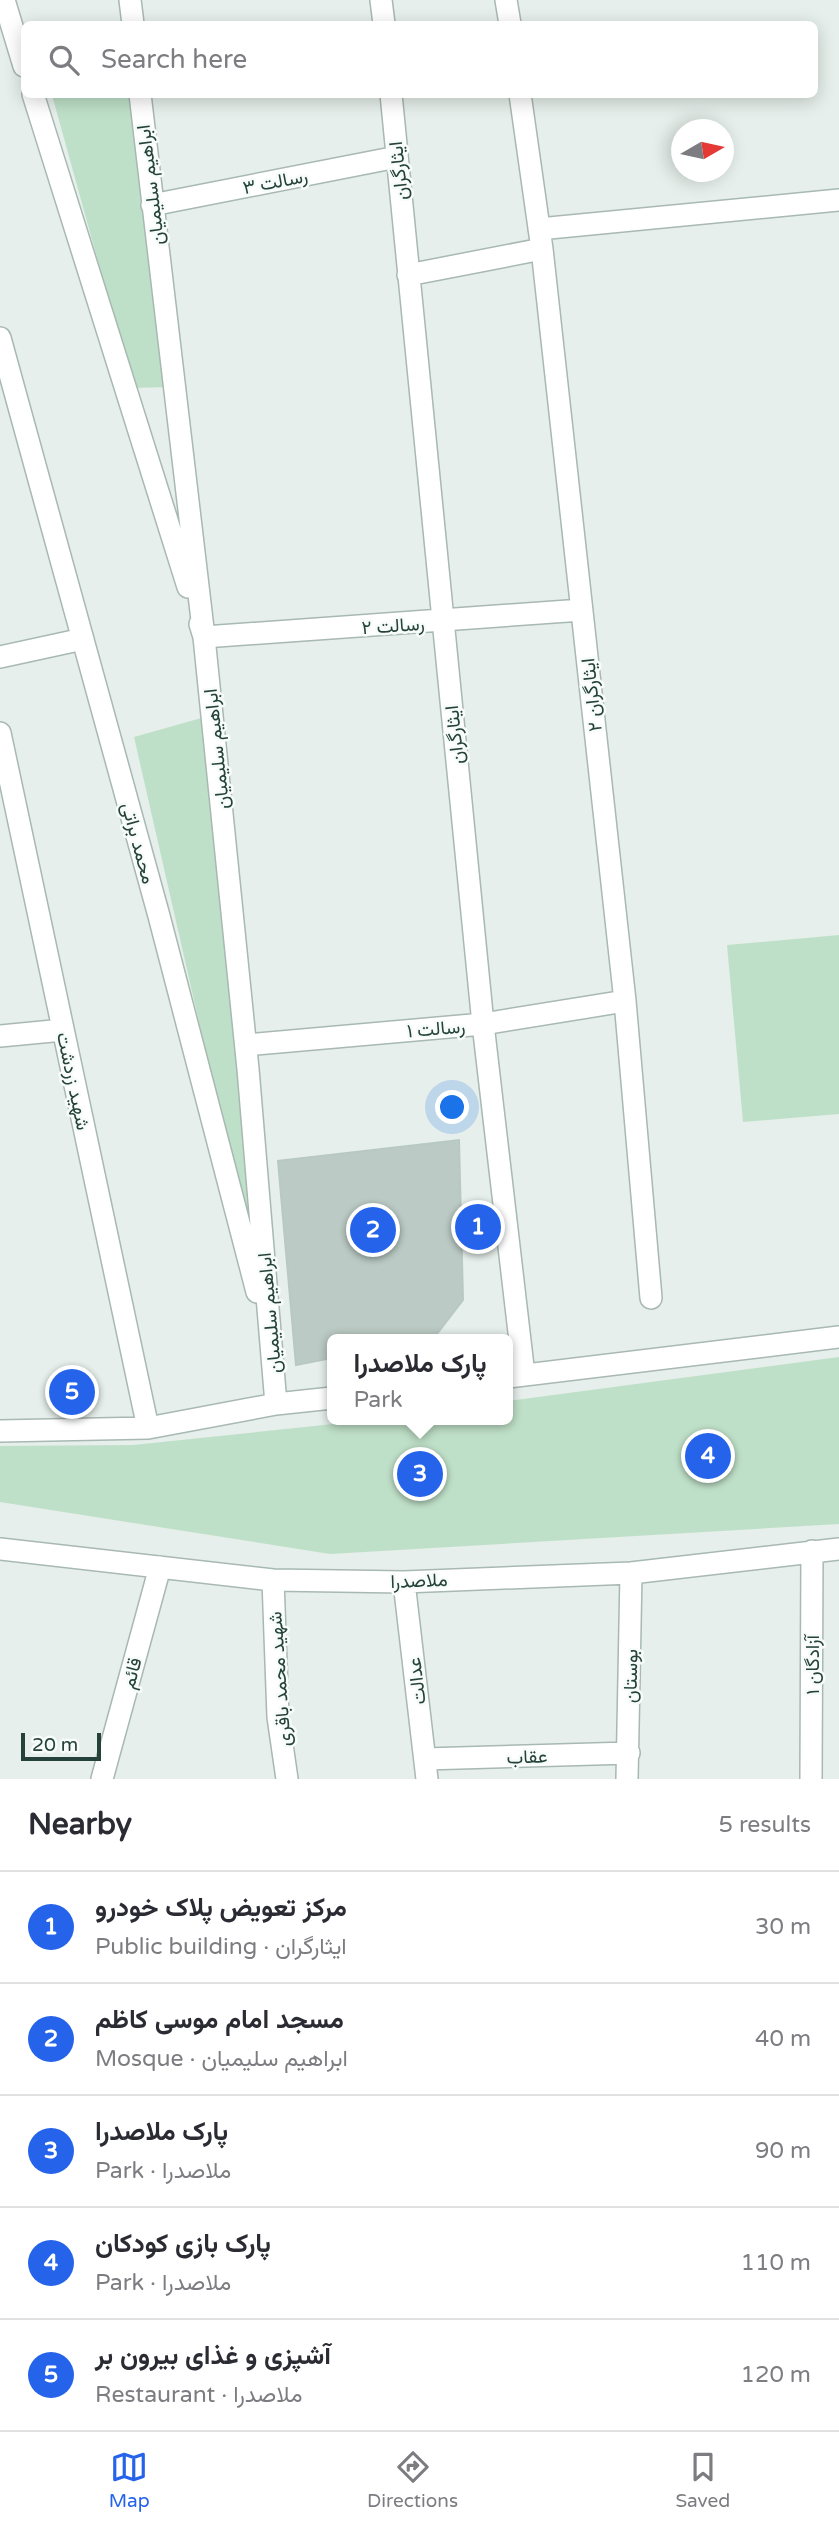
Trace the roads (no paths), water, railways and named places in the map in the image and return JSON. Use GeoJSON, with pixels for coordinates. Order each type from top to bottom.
{"type":"FeatureCollection","features":[{"type":"Feature","properties":{"kind":"street"},"geometry":{"type":"LineString","coordinates":[[4,0],[21,56]]}},
{"type":"Feature","properties":{"kind":"street"},"geometry":{"type":"LineString","coordinates":[[130,0],[133,21]]}},
{"type":"Feature","properties":{"kind":"street"},"geometry":{"type":"LineString","coordinates":[[381,0],[384,21]]}},
{"type":"Feature","properties":{"kind":"street"},"geometry":{"type":"LineString","coordinates":[[506,0],[510,21]]}},
{"type":"Feature","properties":{"kind":"street"},"geometry":{"type":"LineString","coordinates":[[34,98],[204,637]]}},
{"type":"Feature","properties":{"kind":"street","name":"ابراهیم سلیمیان"},"geometry":{"type":"LineString","coordinates":[[140,98],[204,637],[246,1045],[276,1404]]}},
{"type":"Feature","properties":{"kind":"street","name":"ایثارگران"},"geometry":{"type":"LineString","coordinates":[[391,98],[512,1334]]}},
{"type":"Feature","properties":{"kind":"street","name":"ایثارگران ۲"},"geometry":{"type":"LineString","coordinates":[[521,98],[540,239],[625,1001],[651,1298]]}},
{"type":"Feature","properties":{"kind":"street","name":"رسالت ۳"},"geometry":{"type":"LineString","coordinates":[[152,205],[397,157]]}},
{"type":"Feature","properties":{"kind":"street"},"geometry":{"type":"LineString","coordinates":[[408,275],[540,239],[839,200]]}},
{"type":"Feature","properties":{"kind":"street","name":"محمد براتی"},"geometry":{"type":"LineString","coordinates":[[0,338],[159,916],[272,1350]]}},
{"type":"Feature","properties":{"kind":"street","name":"رسالت ۲"},"geometry":{"type":"LineString","coordinates":[[204,637],[582,610]]}},
{"type":"Feature","properties":{"kind":"street"},"geometry":{"type":"LineString","coordinates":[[0,657],[83,639]]}},
{"type":"Feature","properties":{"kind":"street","name":"شهید زردشت"},"geometry":{"type":"LineString","coordinates":[[0,733],[148,1428]]}},
{"type":"Feature","properties":{"kind":"street","name":"رسالت ۱"},"geometry":{"type":"LineString","coordinates":[[246,1045],[483,1024],[625,1001]]}},
{"type":"Feature","properties":{"kind":"street"},"geometry":{"type":"LineString","coordinates":[[0,1036],[63,1030]]}},
{"type":"Feature","properties":{"kind":"street"},"geometry":{"type":"LineString","coordinates":[[516,1376],[839,1337]]}},
{"type":"Feature","properties":{"kind":"street","name":"ایثارگران"},"geometry":{"type":"LineString","coordinates":[[513,1344],[516,1376]]}},
{"type":"Feature","properties":{"kind":"street"},"geometry":{"type":"LineString","coordinates":[[0,1431],[148,1428],[276,1404],[327,1399]]}},
{"type":"Feature","properties":{"kind":"street","name":"ملاصدرا"},"geometry":{"type":"LineString","coordinates":[[0,1549],[273,1580],[404,1582],[631,1573],[839,1549]]}},
{"type":"Feature","properties":{"kind":"street","name":"آزادگان ۱"},"geometry":{"type":"LineString","coordinates":[[811,1779],[812,1551]]}},
{"type":"Feature","properties":{"kind":"street","name":"قائم"},"geometry":{"type":"LineString","coordinates":[[102,1779],[160,1567]]}},
{"type":"Feature","properties":{"kind":"street","name":"بوستان"},"geometry":{"type":"LineString","coordinates":[[627,1779],[631,1573]]}},
{"type":"Feature","properties":{"kind":"street","name":"شهید محمد باقری"},"geometry":{"type":"LineString","coordinates":[[273,1580],[278,1717],[287,1779]]}},
{"type":"Feature","properties":{"kind":"street","name":"عدالت"},"geometry":{"type":"LineString","coordinates":[[404,1582],[426,1769]]}},
{"type":"Feature","properties":{"kind":"street","name":"عقاب"},"geometry":{"type":"LineString","coordinates":[[426,1769],[628,1753]]}},
{"type":"Feature","properties":{"kind":"place","name":"مرکز تعویض پلاک خودرو"},"geometry":{"type":"Point","coordinates":[478,1227]}},
{"type":"Feature","properties":{"kind":"place","name":"مسجد امام موسی کاظم"},"geometry":{"type":"Point","coordinates":[373,1230]}},
{"type":"Feature","properties":{"kind":"place","name":"آشپزی و غذای بیرون بر"},"geometry":{"type":"Point","coordinates":[72,1392]}},
{"type":"Feature","properties":{"kind":"place","name":"پارک بازی کودکان"},"geometry":{"type":"Point","coordinates":[708,1456]}},
{"type":"Feature","properties":{"kind":"place","name":"پارک ملاصدرا"},"geometry":{"type":"Point","coordinates":[420,1474]}}]}
